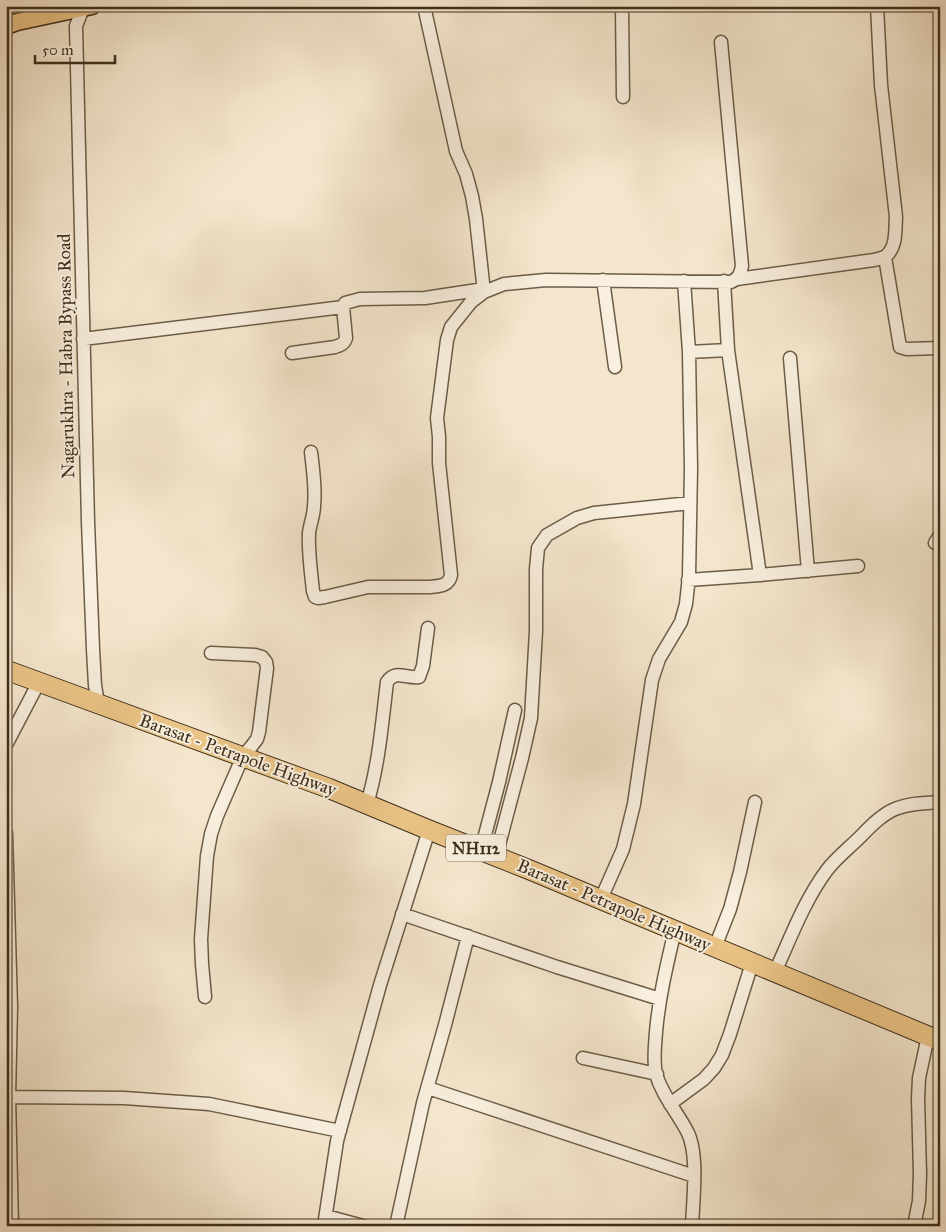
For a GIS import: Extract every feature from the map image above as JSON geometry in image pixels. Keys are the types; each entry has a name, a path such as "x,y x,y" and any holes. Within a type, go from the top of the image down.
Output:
{"highway":[{"name":"Barasat - Petrapole Highway","path":"6,670 328,788 601,899 934,1038"}],"main road":[{"path":"6,26 81,9"}],"street":[{"path":"424,6 456,151 466,174 472,196 484,291"},
{"path":"622,6 623,96"},
{"path":"292,353 341,345 345,342 343,307 345,303 360,299 425,298 484,291 504,284 546,280 730,282 737,279 885,257 892,249 895,239 896,217 881,85 877,6"},
{"name":"Nagarukhra - Habra Bypass Road","path":"81,9 76,26 83,339 93,649 98,704"},
{"path":"721,42 742,266 737,279"},
{"path":"885,257 900,347 907,349 940,348"},
{"path":"603,280 615,367"},
{"path":"601,899 623,850 634,804 652,680 659,659 680,622 686,604 690,504 689,352 684,281"},
{"path":"724,281 728,350 760,575"},
{"path":"311,452 315,500 309,533 315,597 325,597 368,587 430,587 446,584 450,580 451,574 439,463 437,418 447,340 451,327 470,302 484,291"},
{"path":"83,339 343,307"},
{"path":"689,352 728,350"},
{"path":"790,358 808,571"},
{"path":"489,853 522,758 531,718 538,548 547,535 563,525 594,513 690,504"},
{"path":"688,580 858,566"},
{"path":"367,804 378,754 387,682 390,676 396,675 419,677 423,666 428,628"},
{"path":"205,997 201,939 211,834 216,816 242,756 257,739 267,668 266,662 262,657 211,653"},
{"path":"6,745 39,682"},
{"path":"489,853 499,782 515,710"},
{"path":"715,947 730,910 755,802"},
{"path":"775,972 799,919 828,868 871,826 892,810 900,806 917,803 940,802"},
{"path":"363,1226 325,1221 337,1141 380,985 429,830"},
{"path":"6,833 8,1110 12,1226"},
{"path":"402,914 557,967 660,998"},
{"path":"675,930 657,1014 654,1057 656,1074 664,1094 688,1132 692,1144 694,1176 692,1226"},
{"path":"396,1226 428,1088 468,936"},
{"path":"670,1104 704,1079 722,1055 752,962"},
{"path":"914,1226 919,1201 918,1098 920,1078 934,1038"},
{"path":"583,1058 656,1074"},
{"path":"428,1088 694,1176"},
{"path":"9,1097 124,1098 208,1104 340,1130"}]}
